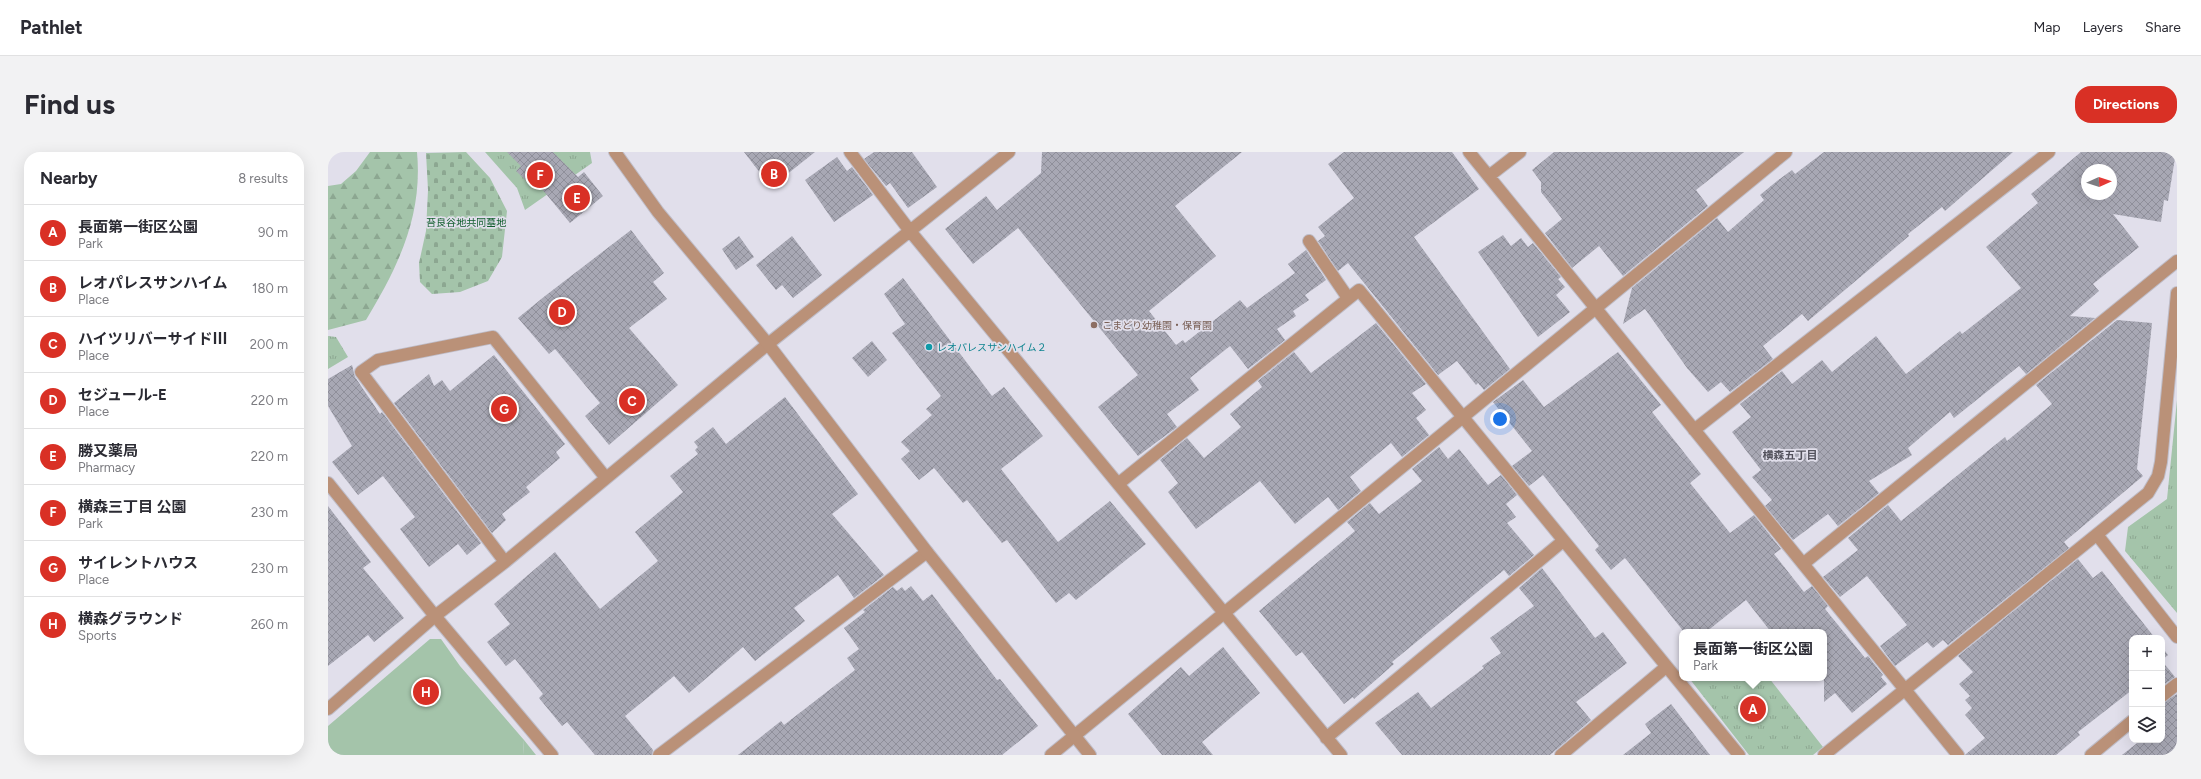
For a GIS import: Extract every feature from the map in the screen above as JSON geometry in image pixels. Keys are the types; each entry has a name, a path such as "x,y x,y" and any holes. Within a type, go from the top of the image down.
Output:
{"street":[{"path":"615,152 658,212 768,344 927,552 1074,737 1090,755"},
{"path":"850,152 910,231 1340,755"},
{"path":"328,709 435,616 505,562 768,344 1009,152"},
{"path":"1469,152 1958,755"},
{"path":"1489,176 1520,152"},
{"path":"1051,755 1224,614 1461,417 1786,152"},
{"path":"1694,430 2049,152"},
{"path":"1309,241 1348,298"},
{"path":"1803,564 2177,261"},
{"path":"1118,484 1359,290 1738,755"},
{"path":"1824,755 2098,536 2148,493 2158,476 2161,462 2177,293"},
{"path":"505,562 361,372 378,360 493,337 606,478"},
{"path":"328,483 435,616 552,755"},
{"path":"2098,536 2177,637"},
{"path":"1326,738 1563,541"},
{"path":"659,755 927,552"},
{"path":"1560,755 1666,667"},
{"path":"2165,694 2177,684"},
{"path":"2090,755 2129,723"}],"green space":[{"path":"370,152 417,152 418,175 412,219 398,260 366,320 328,330 328,186 341,184 356,171"},
{"name":"苔良谷地共同墓地","path":"466,152 490,178 507,211 502,257 488,281 460,292 432,294 420,282 419,263 426,231 428,190 426,153"},
{"path":"485,152 590,152 592,163 525,210 517,188"},
{"path":"328,336 336,337 348,357 328,369"},
{"path":"2177,400 2177,613 2125,551 2128,527 2167,499"},
{"path":"430,639 441,639 460,666 524,740 523,755 328,755 328,726"},
{"path":"1691,681 1771,681 1823,747 1813,755 1749,755"},
{"path":"524,740 536,755 523,755"}],"building":[{"path":"507,152 553,152 578,177 584,172 603,196 570,223 537,183 533,187 516,171 521,166"},
{"path":"744,152 815,152 771,187"},
{"path":"874,152 912,152 937,187 908,208 890,183 886,186 864,159"},
{"path":"1042,152 1242,152 1175,206 1216,256 1149,311 1176,345 1183,340 1185,343 1240,300 1247,308 1295,273 1288,264 1306,250 1326,280 1305,295 1309,300 1293,311 1296,316 1277,329 1285,340 1248,369 1230,346 1190,378 1199,390 1167,414 1177,427 1138,456 1098,407 1138,375 1018,228 973,264 945,229 986,196 997,210 1041,173"},
{"path":"1344,152 1452,152 1479,189 1414,237 1510,369 1484,390 1478,383 1476,385 1457,361 1438,375 1348,263 1338,271 1318,241 1325,236 1318,227 1354,198 1328,164"},
{"path":"1554,152 1744,152 1696,190 1708,206 1623,276 1599,246 1572,268 1545,233 1562,219 1541,192 1541,182 1532,170"},
{"path":"1824,152 2013,152 1945,211 1942,207 1908,234 1909,236 1808,321 1802,314 1763,346 1773,359 1730,392 1721,382 1708,392 1687,368 1645,309 1623,324 1632,288 1717,218 1728,232 1764,200 1760,195 1792,170 1795,174"},
{"path":"2081,152 2176,152 2168,201 2164,200 2161,222 2113,214 2139,247 2093,284 2099,291 2070,316 2095,318 2026,374 2019,366 1954,418 1950,412 1908,448 1912,455 1869,481 1879,493 1838,526 1828,514 1793,540 1765,506 1772,500 1752,477 1761,470 1732,432 1751,417 1740,404 1782,371 1792,384 1822,360 1832,372 1876,336 1906,374 1960,331 1962,334 2021,288 1986,247 2038,203 2031,194"},
{"path":"837,157 847,171 852,167 873,195 834,222 805,180"},
{"path":"631,230 664,273 653,282 667,299 629,328 678,385 609,445 585,416 600,403 555,349 549,354 518,318"},
{"path":"1503,235 1511,246 1521,238 1528,247 1533,243 1561,277 1558,279 1565,287 1556,295 1570,312 1538,337 1478,252"},
{"path":"739,236 754,257 736,270 722,249"},
{"path":"792,236 822,275 793,298 782,285 776,290 756,265"},
{"path":"903,278 992,396 1004,387 1043,436 1001,469 1058,542 1110,501 1146,544 1076,600 1069,593 1056,603 1007,540 1002,543 967,500 963,503 934,468 919,480 901,459 910,451 901,442 932,415 926,409 941,396 892,333 905,324 884,294"},
{"path":"2117,320 2152,323 2137,469 2143,476 2064,542 2069,548 1948,645 1943,640 1933,648 1927,642 1895,666 1880,646 1907,625 1867,576 1840,597 1823,577 1858,550 1848,538 1888,505 1901,521 2005,437 2007,441 2052,404 2036,385"},
{"path":"1376,323 1426,384 1412,393 1426,410 1416,418 1429,435 1402,457 1391,443 1350,477 1361,491 1338,510 1328,497 1295,524 1260,481 1196,529 1168,492 1178,483 1160,460 1187,438 1204,458 1241,427 1230,414 1262,387 1258,381 1294,352 1311,373"},
{"path":"872,341 887,360 868,377 852,358"},
{"path":"1618,352 1661,405 1652,412 1701,474 1690,483 1730,533 1754,515 1781,549 1774,554 1804,592 1812,586 1828,606 1825,609 1865,658 1868,656 1883,675 1881,677 1887,684 1852,713 1835,693 1824,702 1824,681 1827,681 1827,629 1769,629 1746,600 1710,629 1682,629 1625,558 1611,570 1595,550 1599,546 1543,475 1529,486 1512,466 1532,451 1493,402 1523,380 1544,407"},
{"path":"494,355 565,444 556,452 560,458 526,487 530,492 502,514 506,520 492,533 394,403 429,374 434,386 442,380 450,391"},
{"path":"352,365 355,377 380,414 382,412 481,543 467,555 458,544 429,567 400,529 415,517 383,476 358,495 332,462 352,446 328,406 328,379"},
{"path":"785,397 858,494 832,514 884,575 854,598 838,575 794,608 805,621 755,661 743,647 689,693 674,676 625,716 653,750 652,755 595,755 567,722 562,726 539,698 543,694 515,659 506,666 487,642 510,624 494,604 555,552 600,609 658,561 635,532 683,492 670,476 698,454 695,450 698,447 694,442 713,427 726,444"},
{"path":"1439,447 1448,459 1459,449 1488,485 1501,475 1517,495 1506,504 1516,517 1507,523 1534,555 1509,576 1504,570 1392,662 1394,664 1354,699 1353,697 1344,704 1302,652 1296,656 1259,611 1355,531 1347,522 1370,503 1379,514 1422,481 1412,469"},
{"path":"328,506 371,562 363,568 404,618 374,642 368,635 328,666"},
{"path":"2078,559 2093,578 2102,571 2153,635 2129,635 2129,692 2078,732 2080,735 2056,755 1965,755 1985,738 1965,715 1972,708 1965,700 1970,696 1959,684 1973,672 1958,656"},
{"path":"1542,568 1595,638 1603,632 1627,663 1576,702 1591,720 1550,755 1402,755 1375,723 1418,692 1431,708 1484,668 1482,666 1501,653 1490,638 1534,606 1519,588"},
{"path":"911,586 923,601 932,594 997,680 1000,679 1038,726 1002,755 738,755 781,721 784,725 855,670 847,658 859,649 844,628 865,612 863,610 893,587 897,591 902,587 905,591"},
{"path":"1223,647 1260,693 1202,742 1213,755 1162,755 1128,714 1181,667 1189,676"},
{"path":"2165,665 2175,677 2165,684"},
{"path":"2177,694 2177,755 2122,755 2137,743 2165,743 2165,701"},
{"path":"1671,704 1710,755 1623,755 1651,733 1645,724"}],"place":[{"name":"レオパレスサンハイム","path":"774,174"},
{"name":"横森三丁目 公園","path":"540,175"},
{"name":"勝又薬局","path":"577,198"},
{"name":"セジュール-E","path":"562,312"},
{"name":"こまどり幼稚園・保育園","path":"1094,325"},
{"name":"レオパレスサンハイム２","path":"929,347"},
{"name":"ハイツリバーサイドⅢ","path":"632,401"},
{"name":"サイレントハウス","path":"504,409"},
{"name":"横森グラウンド","path":"426,692"},
{"name":"長面第一街区公園","path":"1753,709"}],"district":[{"name":"横森五丁目","path":"1790,455"}]}
